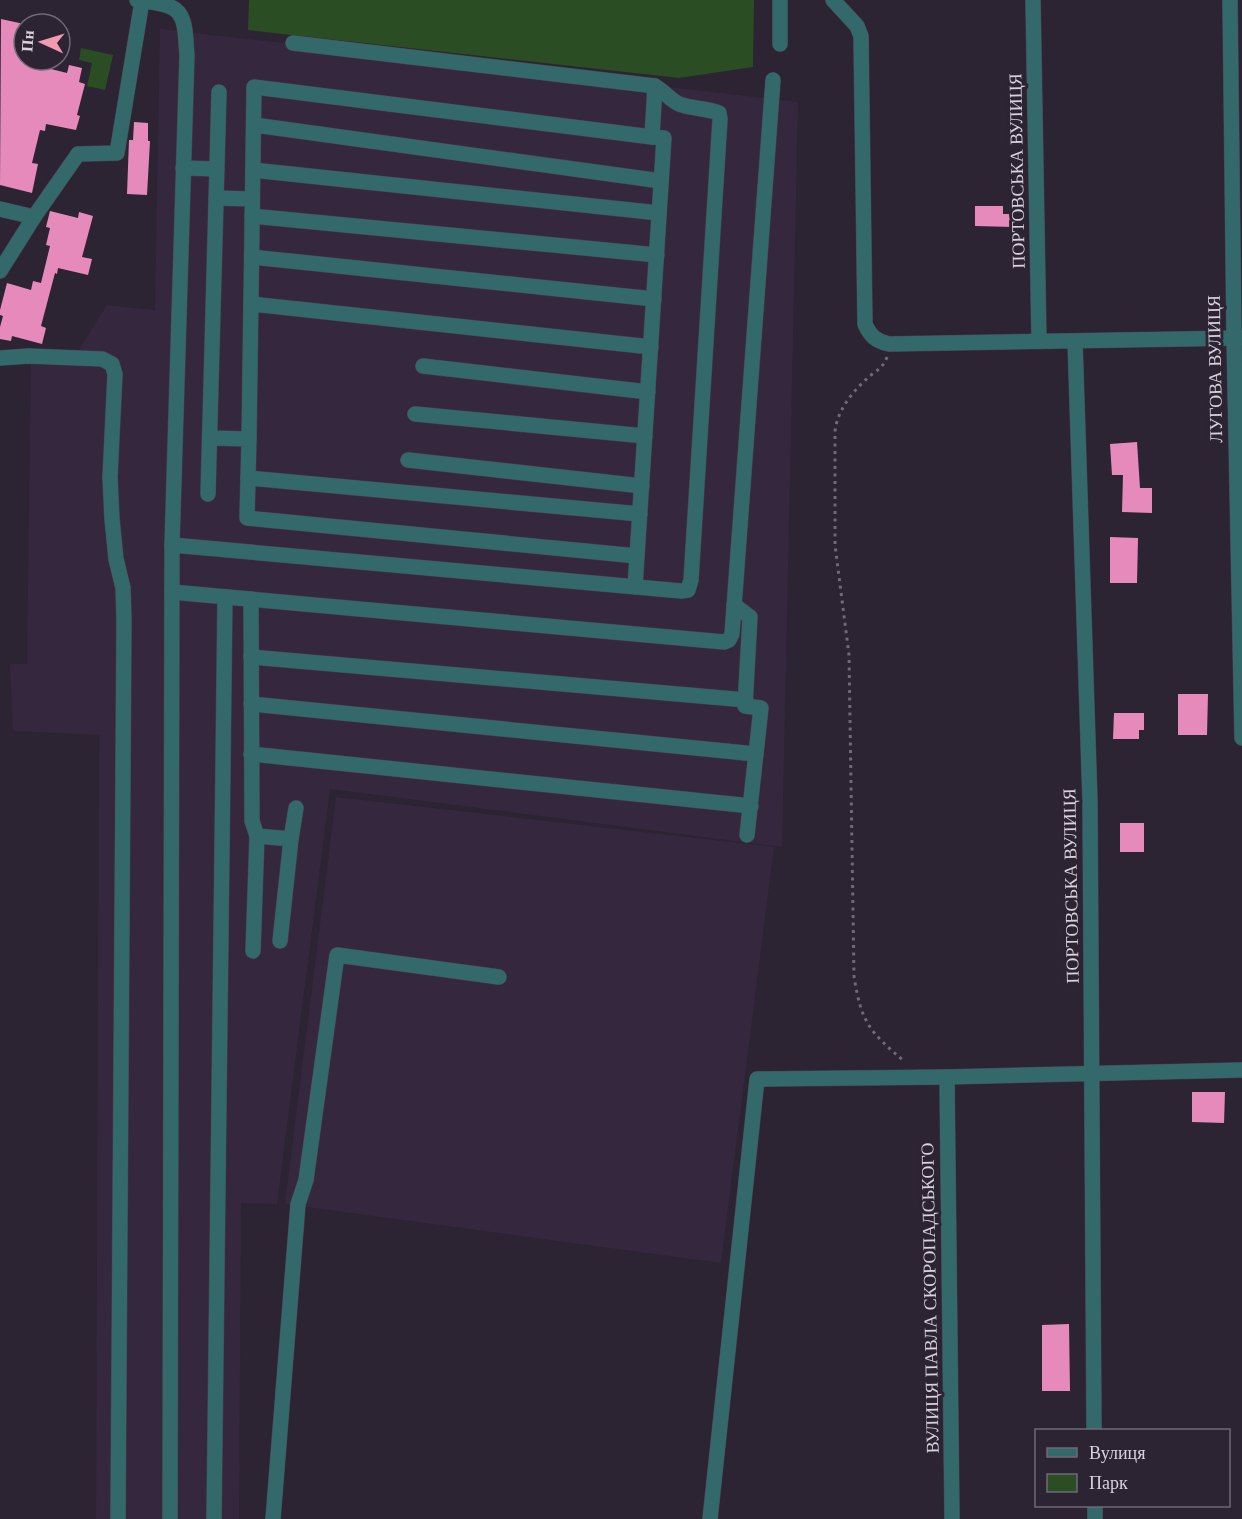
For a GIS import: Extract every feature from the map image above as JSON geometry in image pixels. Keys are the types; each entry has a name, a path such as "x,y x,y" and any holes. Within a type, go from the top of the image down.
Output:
{"street":[{"path":"780,0 780,44"},
{"path":"833,0 857,26 861,36 865,324 873,338 889,344 1238,338"},
{"name":"ПОРТОВСЬКА ВУЛИЦЯ","path":"1033,0 1039,341"},
{"name":"ЛУГОВА ВУЛИЦЯ","path":"1230,0 1238,338 1242,738"},
{"path":"0,271 78,154 117,153 146,1 172,7 183,20 187,55 172,545 170,1519"},
{"path":"172,545 681,591 688,590 692,580 719,112 684,106 675,102 655,86 293,43"},
{"path":"172,592 724,642 729,640 732,633 773,80"},
{"path":"652,137 655,86"},
{"path":"635,587 664,138 254,87 247,518 637,556"},
{"path":"208,494 219,92"},
{"path":"254,125 661,181"},
{"path":"183,168 217,169"},
{"path":"253,170 659,213"},
{"path":"216,198 252,199"},
{"path":"0,209 34,217"},
{"path":"252,216 657,255"},
{"path":"252,257 654,299"},
{"path":"251,304 651,347"},
{"name":"ПОРТОВСЬКА ВУЛИЦЯ","path":"1075,341 1090,802 1094,1429"},
{"path":"0,358 29,356 102,359 112,364 115,374 110,477 111,509 116,559 123,588 124,620 118,1519"},
{"path":"423,366 648,392"},
{"path":"415,414 645,436"},
{"path":"210,438 249,439"},
{"path":"408,460 642,486"},
{"path":"248,478 640,514"},
{"path":"214,1519 225,597"},
{"path":"251,599 252,822 257,836 253,951"},
{"path":"734,605 750,617 746,706 761,708 747,835"},
{"path":"251,657 746,700"},
{"path":"251,704 756,754"},
{"path":"251,754 751,806"},
{"path":"280,941 296,808"},
{"path":"257,836 291,839"},
{"path":"273,1519 298,1204 306,1180 337,955 499,977"},
{"path":"710,1519 757,1079 1242,1070"},
{"name":"ВУЛИЦЯ ПАВЛА СКОРОПАДСЬКОГО","path":"947,1077 952,1519"}],"path":[{"path":"889,344 885,362 854,392 836,421 835,545 849,655 854,976 857,1000 866,1023 878,1038 905,1062"}],"shaded area":[{"path":"160,29 798,102 782,847 330,789 277,1204 241,1203 239,1519 96,1519 99,735 13,731 10,664 27,664 31,360 70,364 107,305 155,310"},
{"path":"336,797 774,847 721,1263 285,1204"}],"green space":[{"path":"249,0 754,0 753,67 679,78 248,30"},
{"path":"81,48 113,55 105,90 87,86 92,63 79,60"}],"building":[{"path":"1,19 12,21 12,72 67,73 72,72 72,66 82,68 79,82 85,84 77,115 80,116 76,130 46,124 45,131 40,130 32,163 38,164 32,193 0,185"},
{"path":"134,122 148,123 148,141 150,141 147,195 127,194 129,140 133,140"},
{"path":"975,206 1003,206 1003,214 1013,214 1013,227 975,226"},
{"path":"50,211 78,218 79,212 93,216 82,257 92,259 88,275 58,268 41,326 46,328 42,344 12,336 11,341 0,339 3,316 0,315 0,310 7,283 31,290 33,281 41,283 50,246 46,245 50,228 46,227"},
{"path":"1137,442 1140,488 1152,488 1152,513 1122,512 1123,475 1112,475 1110,444"},
{"path":"1110,537 1138,538 1137,583 1110,583"},
{"path":"1178,694 1208,694 1207,735 1178,735"},
{"path":"1114,713 1144,713 1144,730 1139,730 1139,739 1113,739"},
{"path":"1120,823 1144,823 1144,852 1120,852"},
{"path":"1192,1092 1225,1092 1224,1123 1192,1122"},
{"path":"1069,1324 1070,1391 1042,1391 1042,1325"}]}
